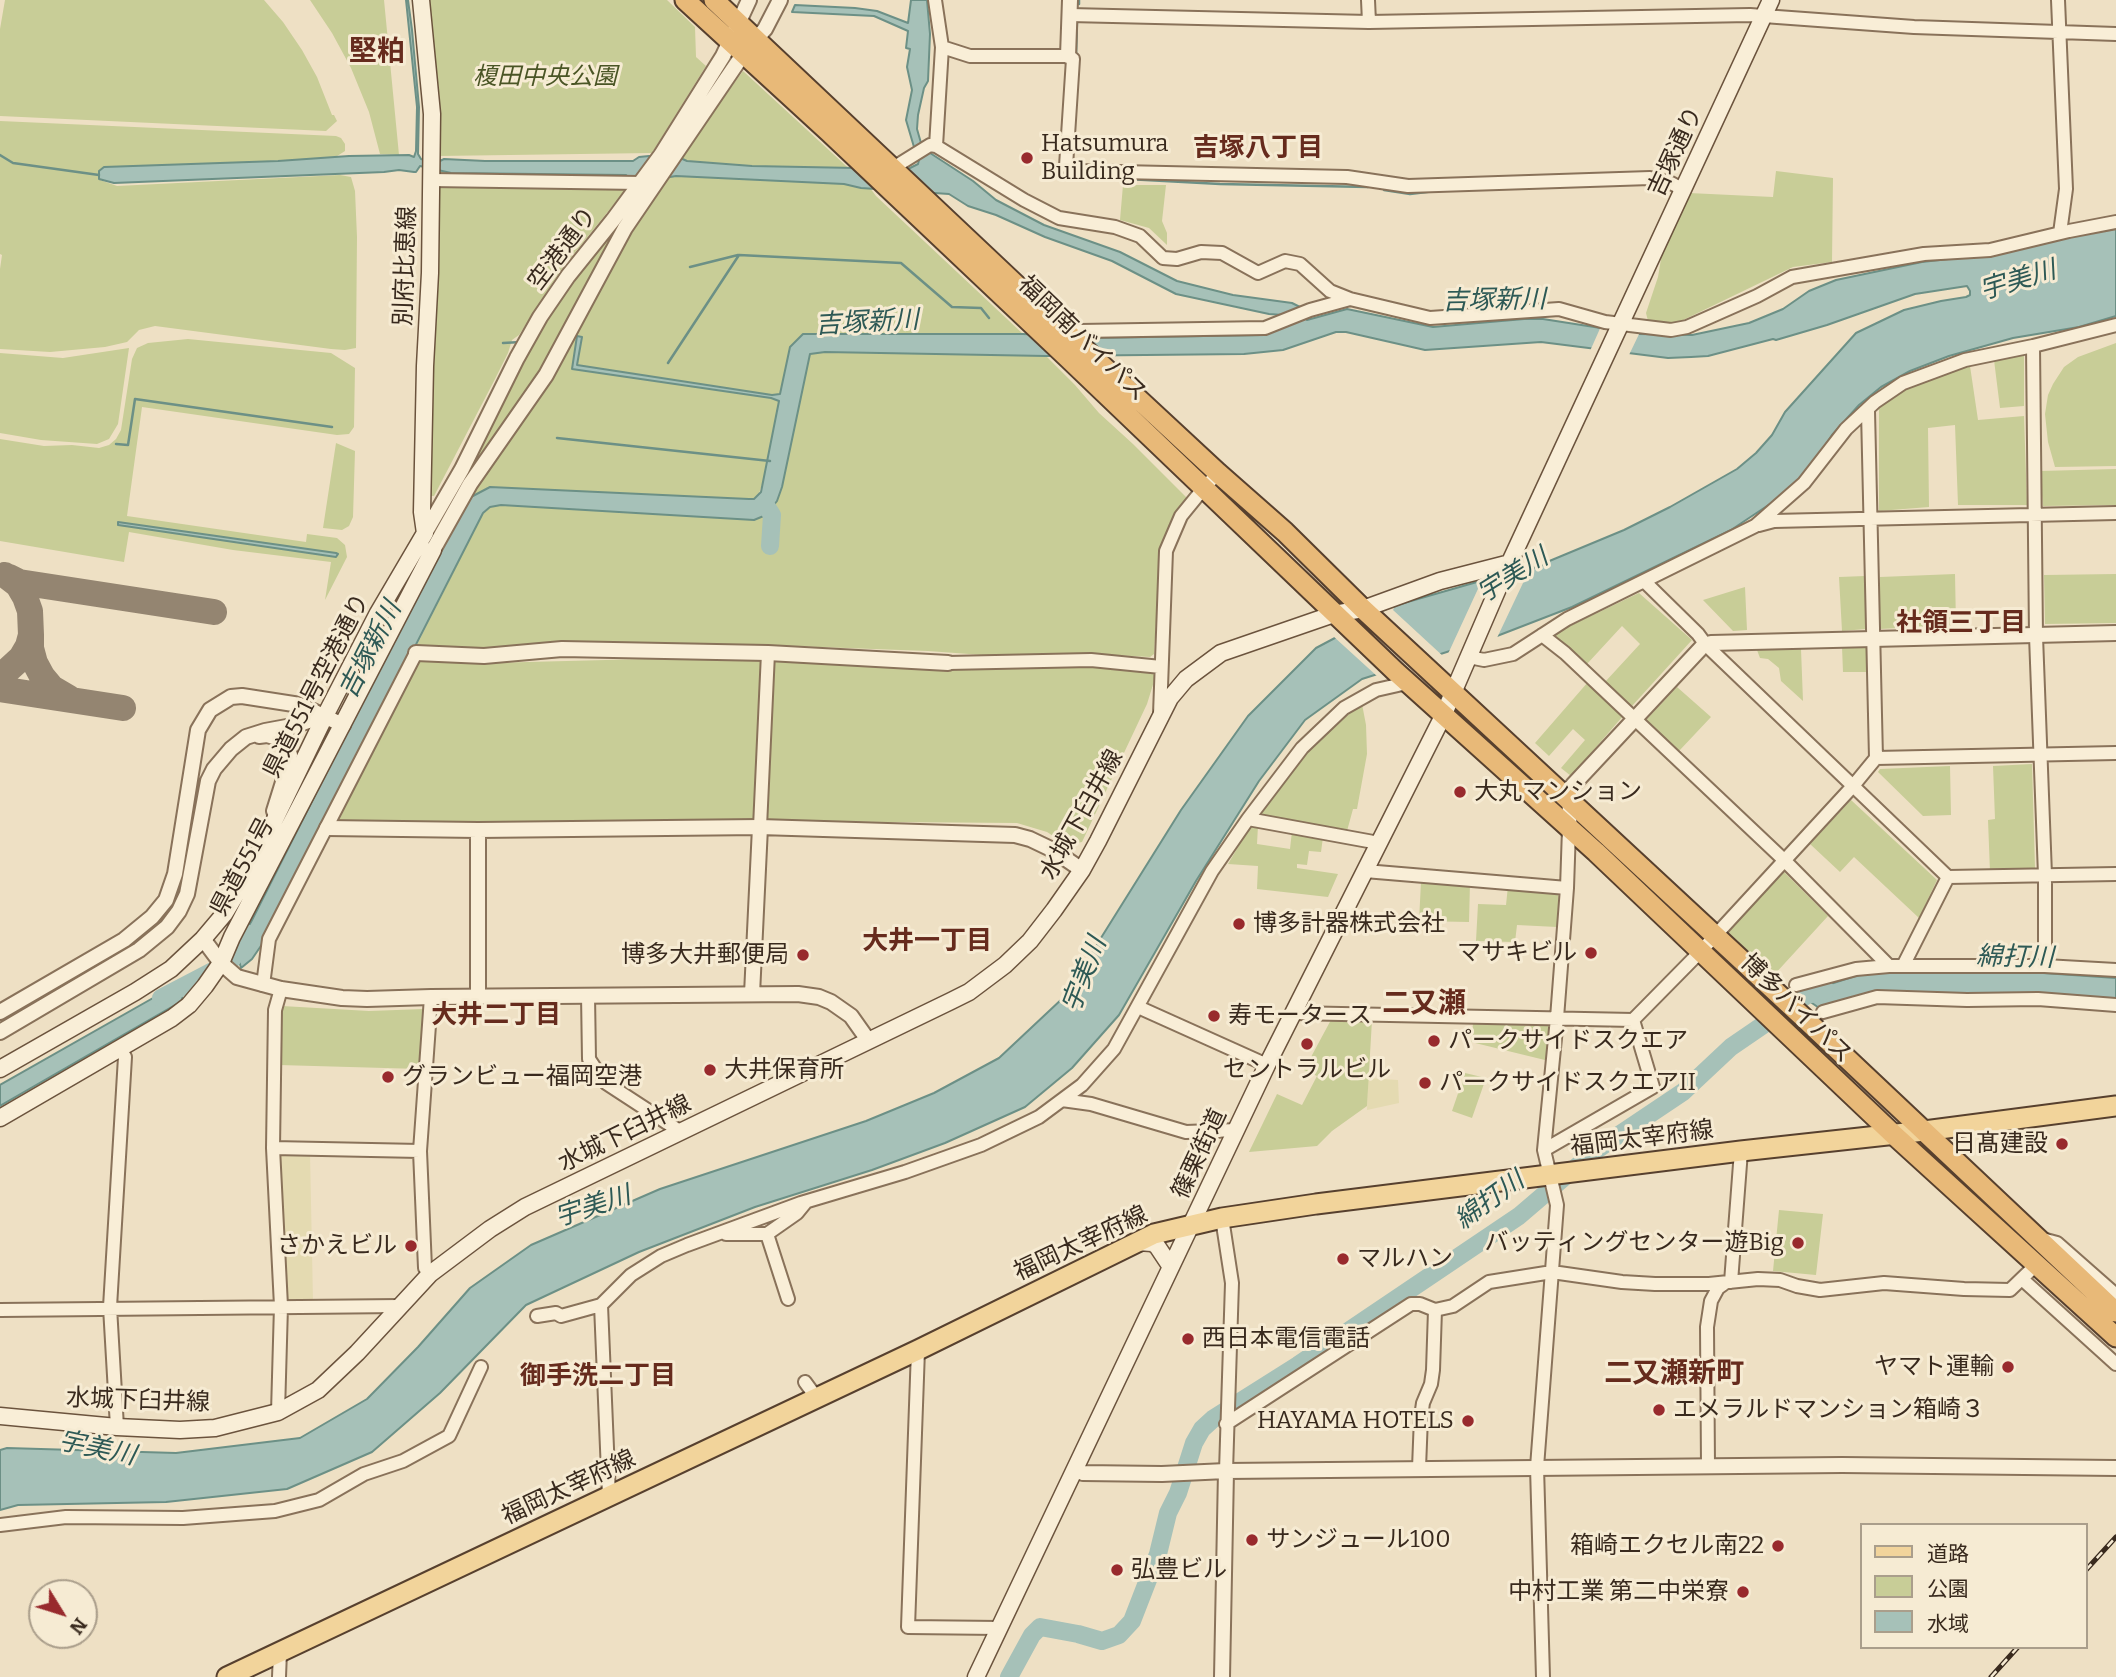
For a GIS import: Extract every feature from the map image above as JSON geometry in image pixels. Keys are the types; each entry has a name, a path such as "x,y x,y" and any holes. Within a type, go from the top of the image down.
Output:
{"highway":[{"name":"福岡南バイパス","path":"685,0 743,44 893,168 1072,330 1097,359 1454,692"},
{"name":"福岡南バイパス","path":"714,0 740,22 743,44 889,191 1443,716"},
{"name":"博多バイパス","path":"1454,692 1780,997 1814,1015 1924,1131 2116,1312"},
{"name":"博多バイパス","path":"1443,716 1596,852 1894,1135 2115,1336"}],"main road":[{"name":"別府比恵線","path":"421,0 432,114 422,512 425,533"},
{"name":"吉塚通り","path":"1506,570 1771,0"},
{"name":"県道551号空港通り","path":"0,1069 171,970 225,913 269,833 378,613 425,533"},
{"name":"県道551号","path":"0,1118 120,1049 189,1005 205,986 217,958 232,937 433,550"},
{"name":"水城下臼井線","path":"0,1416 117,1427 180,1430 215,1428 278,1412 318,1390 357,1353 430,1274 490,1228 525,1208 969,992 1004,965 1030,941 1082,870 1170,698 1186,679 1221,653 1341,621 1440,581 1506,570"},
{"path":"1454,692 1506,570"},
{"name":"篠栗街道","path":"976,1677 1267,1065 1454,692"},
{"name":"福岡太宰府線","path":"227,1677 609,1496 810,1389 918,1350 1154,1234 1222,1218 1525,1178 1549,1170 1580,1170 1894,1135 2116,1106"},
{"path":"1137,1242 1157,1246 1171,1267"}],"street":[{"path":"740,22 749,0"},
{"name":"空港通り","path":"425,533 462,469 540,317 568,276 646,185 743,44 765,29 780,0"},
{"path":"935,0 942,47 936,146"},
{"path":"1068,56 1070,0"},
{"path":"1368,0 1369,22"},
{"path":"2058,0 2066,189 2060,233"},
{"path":"1070,15 1369,22 1763,16 1914,27 2116,34"},
{"path":"942,47 971,56 1068,56 1073,59 1066,166 1074,171 1347,177 1408,186 1650,178 1671,183 1684,190"},
{"path":"893,168 930,145 936,146 1024,200 1059,218 1115,227 1140,236 1163,258 1177,259 1201,251 1222,253 1258,273 1285,261 1300,264 1330,290 1350,299 1430,318 1559,309 1605,322 1671,330 1687,327 1757,296 1792,277 1924,254 1990,250 2116,222"},
{"path":"431,170 646,185 546,375 470,484 433,550"},
{"path":"1072,330 1265,328 1310,310 1350,299"},
{"path":"1755,526 1804,483 1846,429 1875,402 1903,383 1965,360 2116,325"},
{"path":"2033,346 2036,636 2045,875 2045,965"},
{"path":"1293,1013 1633,1020 1701,951 1876,758 1868,411"},
{"path":"1160,714 1167,551 1181,516 1218,473"},
{"path":"1469,657 1484,660 1513,654 1567,619 1755,526 1774,521 2116,513"},
{"path":"1644,581 1706,645 1948,877 2116,874"},
{"path":"1543,1677 1538,1467 1557,1205 1544,1150 1558,1018 1573,785 1706,645 1711,643 2116,633"},
{"path":"1542,635 1565,653 1784,860 1889,966"},
{"path":"263,985 269,939 416,653 484,656 562,649 768,653 948,663 1091,660 1161,667"},
{"path":"752,993 768,653"},
{"path":"537,1316 556,1313 561,1316 601,1305 631,1275 661,1256 806,1202 905,1172 981,1145 1039,1117 1082,1085 1114,1049 1212,871 1302,748 1344,708 1401,678"},
{"path":"0,1012 124,940 152,917 166,900 175,874 198,730 210,710 231,697 242,696 300,705 343,724"},
{"path":"0,1032 139,950 167,927 187,894 208,781 214,769 246,737 325,716"},
{"path":"246,737 277,738 285,745 290,755 269,833"},
{"path":"1876,758 2116,753"},
{"path":"1248,819 1378,843"},
{"path":"327,828 478,830 760,827 1015,835 1053,850 1082,870"},
{"path":"478,830 478,996"},
{"path":"1365,871 1567,888"},
{"path":"1903,966 1948,877"},
{"path":"203,939 217,958 237,977 281,989 367,999 798,994 820,997 831,1002 851,1016 868,1040"},
{"path":"1796,985 1856,968 1889,966 2045,965 2116,970"},
{"path":"278,1412 281,1306 273,1148 275,1010 281,989"},
{"path":"588,995 589,1059 594,1068 607,1083 681,1132"},
{"path":"430,1274 425,1269 420,1151 431,997"},
{"path":"1814,1015 1877,997 2038,999 2116,1005"},
{"path":"1138,1007 1267,1065"},
{"path":"1544,1150 1653,1087 1633,1020"},
{"path":"117,1427 110,1307 125,1057 120,1049"},
{"path":"1062,1100 1091,1104 1186,1132 1237,1130"},
{"path":"273,1148 420,1151"},
{"path":"1728,1282 1741,1151"},
{"path":"715,1234 767,1234 797,1213 806,1202"},
{"path":"1222,1218 1232,1283 1223,1677"},
{"path":"767,1234 788,1298"},
{"path":"2035,1237 2057,1243 2116,1295"},
{"path":"1227,1420 1411,1304 1420,1304 1435,1310 1453,1306 1489,1282 1552,1272 1655,1284 1758,1279 1780,1280 1820,1290 1884,1283 2010,1290 2037,1264"},
{"path":"2022,1279 2116,1364"},
{"path":"1707,1466 1707,1327 1711,1301 1718,1288 1728,1282"},
{"path":"601,1305 609,1496"},
{"path":"0,1310 400,1306"},
{"path":"1419,1468 1422,1410 1433,1370 1435,1310"},
{"path":"918,1350 908,1627 999,1628"},
{"path":"0,1525 66,1517 183,1518 275,1511 319,1500 364,1475 402,1461 449,1436 481,1367"},
{"path":"1076,1470 1083,1473 1163,1474 1419,1468 1842,1465 2116,1468"},
{"path":"279,1677 280,1652"}],"shaded area":[{"path":"1368,1078 1398,1080 1399,1103 1367,1110"},
{"path":"279,1152 310,1153 313,1301 285,1301"}],"green space":[{"path":"5,0 264,0 302,50 337,121 326,131 0,116 0,29"},
{"path":"310,0 384,0 399,155 380,154 369,112 351,68"},
{"name":"榎田中央公園","path":"429,0 667,0 695,27 696,57 706,66 652,153 438,156 440,101"},
{"path":"743,71 1023,334 803,334 790,347 780,394 772,395 576,365 582,338 577,340 572,368 779,401 758,496 749,499 490,487 463,508 486,469 551,378 630,231 687,144"},
{"path":"0,121 341,138 345,151 334,158 113,168 100,180 117,186 340,175 351,177 355,191 357,237 356,348 331,349 155,326 139,330 127,342 105,347 50,352 0,349"},
{"path":"440,159 635,178 560,271 519,335 512,340 508,353 434,496 427,496"},
{"path":"1776,171 1833,178 1832,262 1793,267 1677,323 1648,321 1646,313 1658,277 1663,247 1689,193 1773,197"},
{"path":"1123,185 1166,185 1162,221 1167,233 1167,245 1149,228 1120,220"},
{"path":"618,223 588,287 541,372 419,566 397,598 395,597 476,457 526,353 560,297"},
{"path":"188,339 331,353 355,368 354,427 349,434 337,435 142,407 127,516 306,542 307,534 337,538 345,545 347,557 325,600 331,562 233,550 129,532 124,562 0,541 0,439 44,446 99,448 109,445 121,430 132,359 137,348 148,343"},
{"path":"2116,343 2116,466 2055,467 2048,442 2045,414 2053,384 2064,367 2078,357"},
{"path":"129,348 118,424 109,439 97,444 41,440 0,433 0,353 63,358"},
{"path":"825,352 1046,356 1099,413 1187,498 1175,513 1160,556 1154,654 1150,657 1093,654 1010,657 764,645 597,643 485,651 416,647 483,513 490,507 501,505 754,520 766,515 777,501 782,487 810,354"},
{"path":"2024,354 2024,406 2000,408 1994,360"},
{"path":"1970,366 1978,420 2024,416 2027,505 1958,505 1955,425 1928,428 1929,507 1879,511 1879,407 1908,388"},
{"path":"336,443 355,451 353,517 349,526 342,530 323,528"},
{"path":"2116,469 2116,505 2043,506 2040,471"},
{"path":"1955,574 1956,625 1880,629 1880,577"},
{"path":"2116,574 2116,623 2045,624 2044,575"},
{"path":"1865,576 1866,629 1842,631 1839,577"},
{"path":"1745,587 1747,630 1733,631 1703,600"},
{"path":"1639,593 1692,640 1632,706 1605,682 1640,644 1622,626 1587,664 1553,634"},
{"path":"1868,645 1867,672 1843,672 1842,647"},
{"path":"1801,649 1803,701 1781,681 1779,668 1768,659 1760,658 1757,650"},
{"path":"763,656 755,821 484,824 339,820 416,660 488,663"},
{"path":"773,658 967,667 1087,665 1153,671 1156,675 1147,704 1082,842 1067,845 1047,832 1017,823 765,821"},
{"path":"1588,682 1623,716 1571,776 1561,768 1585,740 1573,729 1549,756 1535,743"},
{"path":"1677,687 1711,717 1679,751 1646,720"},
{"path":"1362,704 1367,754 1357,809 1353,809 1347,831 1257,814 1318,738"},
{"path":"2032,764 2035,868 1990,872 1988,820 1995,819 1993,766"},
{"path":"1950,766 1951,815 1923,816 1878,772 1880,769"},
{"path":"1851,800 1937,880 1919,918 1854,857 1840,872 1810,844"},
{"path":"1251,825 1258,826 1257,844 1290,849 1292,831 1323,837 1321,852 1309,851 1307,865 1297,864 1297,868 1338,874 1328,897 1257,889 1258,866 1228,864"},
{"path":"1784,872 1828,916 1774,975 1728,932"},
{"path":"1421,882 1470,883 1469,922 1419,921"},
{"path":"1508,886 1559,890 1557,927 1517,925 1515,942 1476,941 1478,904 1506,905"},
{"path":"282,1006 369,1011 424,1009 420,1069 279,1065"},
{"path":"1332,1018 1372,1020 1367,1106 1332,1131 1317,1146 1249,1152 1277,1094 1302,1105 1317,1076 1304,1070"},
{"path":"1473,1024 1552,1026 1549,1061 1471,1042"},
{"path":"1465,1073 1486,1078 1472,1118 1452,1111"},
{"name":"バッティングセンター遊Big","path":"1779,1210 1823,1214 1816,1275 1773,1271"}],"water":[{"name":"宇美川","path":"406,0 412,30 419,107 418,154 421,159 436,163 444,159 633,161 649,156 752,166 908,169 918,164 920,156 914,147 906,120 912,90 907,67 910,49 906,48 908,31 874,16 792,12 795,5 855,8 877,11 908,23 911,0 927,0 930,34 928,81 924,88 917,129 921,143 927,151 973,181 996,200 1044,225 1120,252 1177,281 1233,295 1292,303 1300,307 1307,320 1347,309 1433,327 1543,319 1639,334 1692,335 1749,323 1783,309 1809,291 1836,280 1922,262 1992,254 2116,227 2116,316 2079,327 2013,338 1949,356 1910,371 1881,387 1859,405 1832,435 1805,476 1791,490 1731,530 1572,607 1497,636 1362,679 1305,720 1259,781 1196,881 1119,1015 1072,1068 1025,1107 945,1143 872,1170 755,1207 639,1252 526,1305 440,1393 372,1452 287,1489 166,1502 18,1505 0,1510 0,1450 7,1448 176,1453 300,1438 367,1399 470,1288 531,1245 660,1189 866,1121 934,1093 999,1058 1064,997 1181,810 1248,716 1316,648 1397,605 1529,567 1540,568 1547,562 1624,530 1670,507 1737,469 1756,453 1772,435 1785,412 1856,333 1904,310 1970,295 1967,286 1915,294 1776,340 1708,356 1691,357 1668,358 1541,342 1425,350 1346,332 1336,332 1283,350 1244,354 810,354 782,487 777,501 766,515 754,520 501,505 490,507 483,513 267,937 252,959 241,968 235,945 251,922 398,631 471,497 490,487 749,499 754,499 761,492 779,401 572,369 577,336 582,337 577,365 772,395 780,394 790,347 803,334 1023,334 1092,338 1261,335 1271,332 1283,315 1176,294 1112,261 968,206 949,194 861,188 844,184 676,176 629,178 626,175 451,173 420,166 416,172 399,170 114,183 99,179 99,171 104,167 349,156 414,157 417,107"},
{"path":"118,522 338,554 336,557 118,525"},
{"path":"2014,971 2116,978 2116,1000 2004,993 1942,995 1822,1010 1799,994 1868,972"},
{"path":"183,981 182,1001 0,1106 0,1085"}],"pier":[{"path":"1602,324 1641,330 1629,355 1590,351"},
{"path":"1532,564 1496,640 1447,656 1483,578"},
{"path":"1395,606 1393,610 1444,657 1378,677 1333,636"}],"waterway":[{"path":"1076,56 1077,22"},
{"path":"0,155 13,163 99,175"},
{"path":"1071,176 1220,184 1368,187"},
{"path":"1384,190 1410,194 1435,191"},
{"path":"690,267 738,255"},
{"path":"668,363 739,255 901,263 952,307 981,308 989,318"},
{"path":"503,343 521,342"},
{"path":"116,444 128,445 135,399 332,427"},
{"path":"557,438 770,461"},
{"path":"765,504 772,515 770,546"},
{"path":"770,509 772,527"},
{"name":"吉塚新川","path":"161,998 230,962 250,934"},
{"name":"綿打川","path":"1009,1677 1032,1635 1040,1627 1102,1641 1119,1635 1132,1621 1158,1554 1168,1513 1178,1493 1194,1443 1202,1429 1214,1418 1298,1365 1519,1216 1595,1151 1683,1092 1731,1047 1807,995 1826,990"}],"taxiway":[{"path":"0,677 21,658 31,635 30,611 25,597 18,585 5,575"},
{"path":"9,577 19,582 214,612"},
{"path":"31,635 35,663 42,676 52,688 69,698"},
{"path":"0,689 123,708"}],"railway":[{"path":"2088,1568 2116,1537"},
{"path":"1991,1677 2016,1649"}],"place":[{"name":"Hatsumura Building","path":"1027,158"},
{"name":"大丸マンション","path":"1460,792"},
{"name":"博多計器株式会社","path":"1239,924"},
{"name":"マサキビル","path":"1591,953"},
{"name":"博多大井郵便局","path":"803,955"},
{"name":"寿モータース","path":"1214,1016"},
{"name":"パークサイドスクエア","path":"1434,1041"},
{"name":"セントラルビル","path":"1307,1044"},
{"name":"大井保育所","path":"710,1070"},
{"name":"グランビュー福岡空港","path":"388,1077"},
{"name":"パークサイドスクエアII","path":"1425,1083"},
{"name":"日髙建設","path":"2062,1144"},
{"name":"バッティングセンター遊Big","path":"1798,1243"},
{"name":"さかえビル","path":"411,1246"},
{"name":"マルハン","path":"1343,1259"},
{"name":"西日本電信電話","path":"1188,1339"},
{"name":"ヤマト運輸","path":"2008,1367"},
{"name":"エメラルドマンション箱崎３","path":"1659,1410"},
{"name":"HAYAMA HOTELS","path":"1468,1421"},
{"name":"サンジュール100","path":"1252,1540"},
{"name":"箱崎エクセル南22","path":"1778,1546"},
{"name":"弘豊ビル","path":"1117,1570"},
{"name":"中村工業 第二中栄寮","path":"1743,1592"}],"district":[{"name":"堅粕","path":"377,52"},
{"name":"吉塚八丁目","path":"1258,149"},
{"name":"社領三丁目","path":"1961,624"},
{"name":"大井一丁目","path":"927,942"},
{"name":"二又瀬","path":"1424,1004"},
{"name":"大井二丁目","path":"496,1016"},
{"name":"二又瀬新町","path":"1674,1374"},
{"name":"御手洗二丁目","path":"598,1377"}]}
